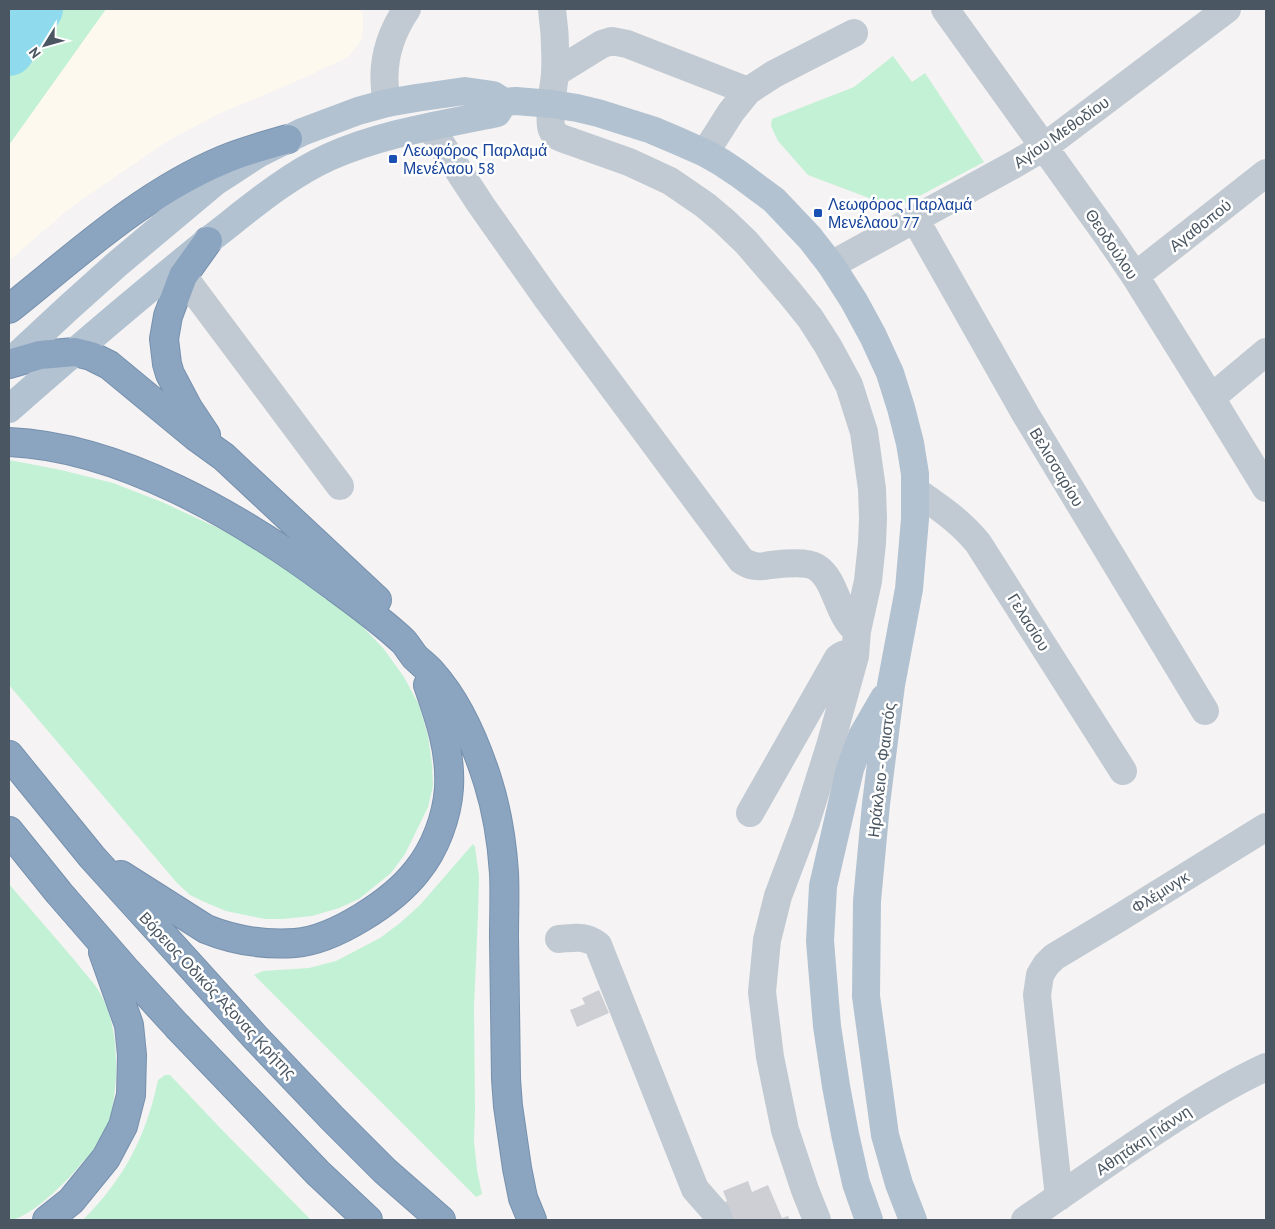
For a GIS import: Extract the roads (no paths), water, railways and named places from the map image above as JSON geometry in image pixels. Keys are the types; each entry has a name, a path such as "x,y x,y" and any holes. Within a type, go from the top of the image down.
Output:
{"highway":[{"path":"9,309 118,221 165,190 224,159 288,138"},
{"path":"208,241 183,276 168,316 165,330 165,351 167,364 188,408 224,457"},
{"path":"9,364 40,356 75,352 91,356 109,364 224,457 382,605 411,651 439,713 444,733 449,764 449,789 445,812 432,848 417,872 398,891 367,915 320,937 296,942 270,942 220,935 206,929 92,857"},
{"path":"9,442 64,449 126,468 191,496 254,531 352,600 411,651 432,673 458,710 480,758 495,809 504,872 506,1079 508,1106 523,1198 532,1220"},
{"name":"Βόρειος Οδικός Άξονας Κρήτης","path":"9,756 92,857 255,1037 385,1171 441,1220"},
{"path":"9,831 59,893 164,1012 318,1174 368,1220"},
{"path":"47,1220 71,1201 106,1158 123,1126 131,1095 132,1055 129,1025 99,939"}],"main road":[{"path":"9,364 116,265 216,182 258,154 288,138 327,122 388,103 465,91 493,95 504,102 516,101 576,108 652,130 678,140 722,162 774,200 810,238 854,300 890,373 910,443 916,491 915,528 909,589 890,686"},
{"path":"9,409 151,286 277,187 327,158 377,140 497,113 504,102"},
{"name":"Ηράκλειο - Φαιστός","path":"869,1220 856,1183 836,1086 827,1026 820,941 823,886 850,769 862,736 890,686"},
{"name":"Ηράκλειο - Φαιστός","path":"890,686 867,901 866,996 885,1135 899,1184 913,1220"}],"street":[{"path":"388,103 384,74 386,60 395,30 407,9"},
{"path":"552,9 555,43 552,131 558,136 629,162 670,180 705,205 746,242 810,318 828,346 849,386 864,432 872,489 873,518 868,581 856,643 830,746 809,813 778,896 767,940 762,992 770,1057 785,1130 817,1220"},
{"name":"Θεοδούλου","path":"945,9 1088,207 1135,276 1266,488"},
{"name":"Αγίου Μεθοδίου","path":"831,266 1016,164 1044,146 1226,9"},
{"path":"705,153 731,112 748,91 774,74 854,33"},
{"path":"555,73 602,44 612,41 627,44 748,91"},
{"path":"430,127 481,206 548,300 741,560 746,564 757,567 806,564 817,568 826,578 835,594 841,611 852,627 856,643 849,653 838,658 750,813"},
{"name":"Αγαθοπού","path":"1135,276 1266,173"},
{"name":"Βελισσαρίου","path":"915,219 1026,415 1205,711"},
{"path":"183,276 340,486"},
{"path":"1211,398 1266,352"},
{"name":"Γελασίου","path":"916,491 950,514 978,543 1123,771"},
{"name":"Φλέμινγκ","path":"1059,1197 1037,995 1040,975 1054,957 1266,827"},
{"path":"560,939 578,938 591,940 598,945 695,1190 719,1220"},
{"name":"Αθητάκη Γιάννη","path":"1025,1220 1180,1114 1231,1084 1266,1067"}],"waterway":[{"path":"9,51 38,9"}],"place":[{"name":"Λεωφόρος Παρλαμά Μενέλαου 58","path":"393,159"},
{"name":"Λεωφόρος Παρλαμά Μενέλαου 77","path":"818,213"}]}
